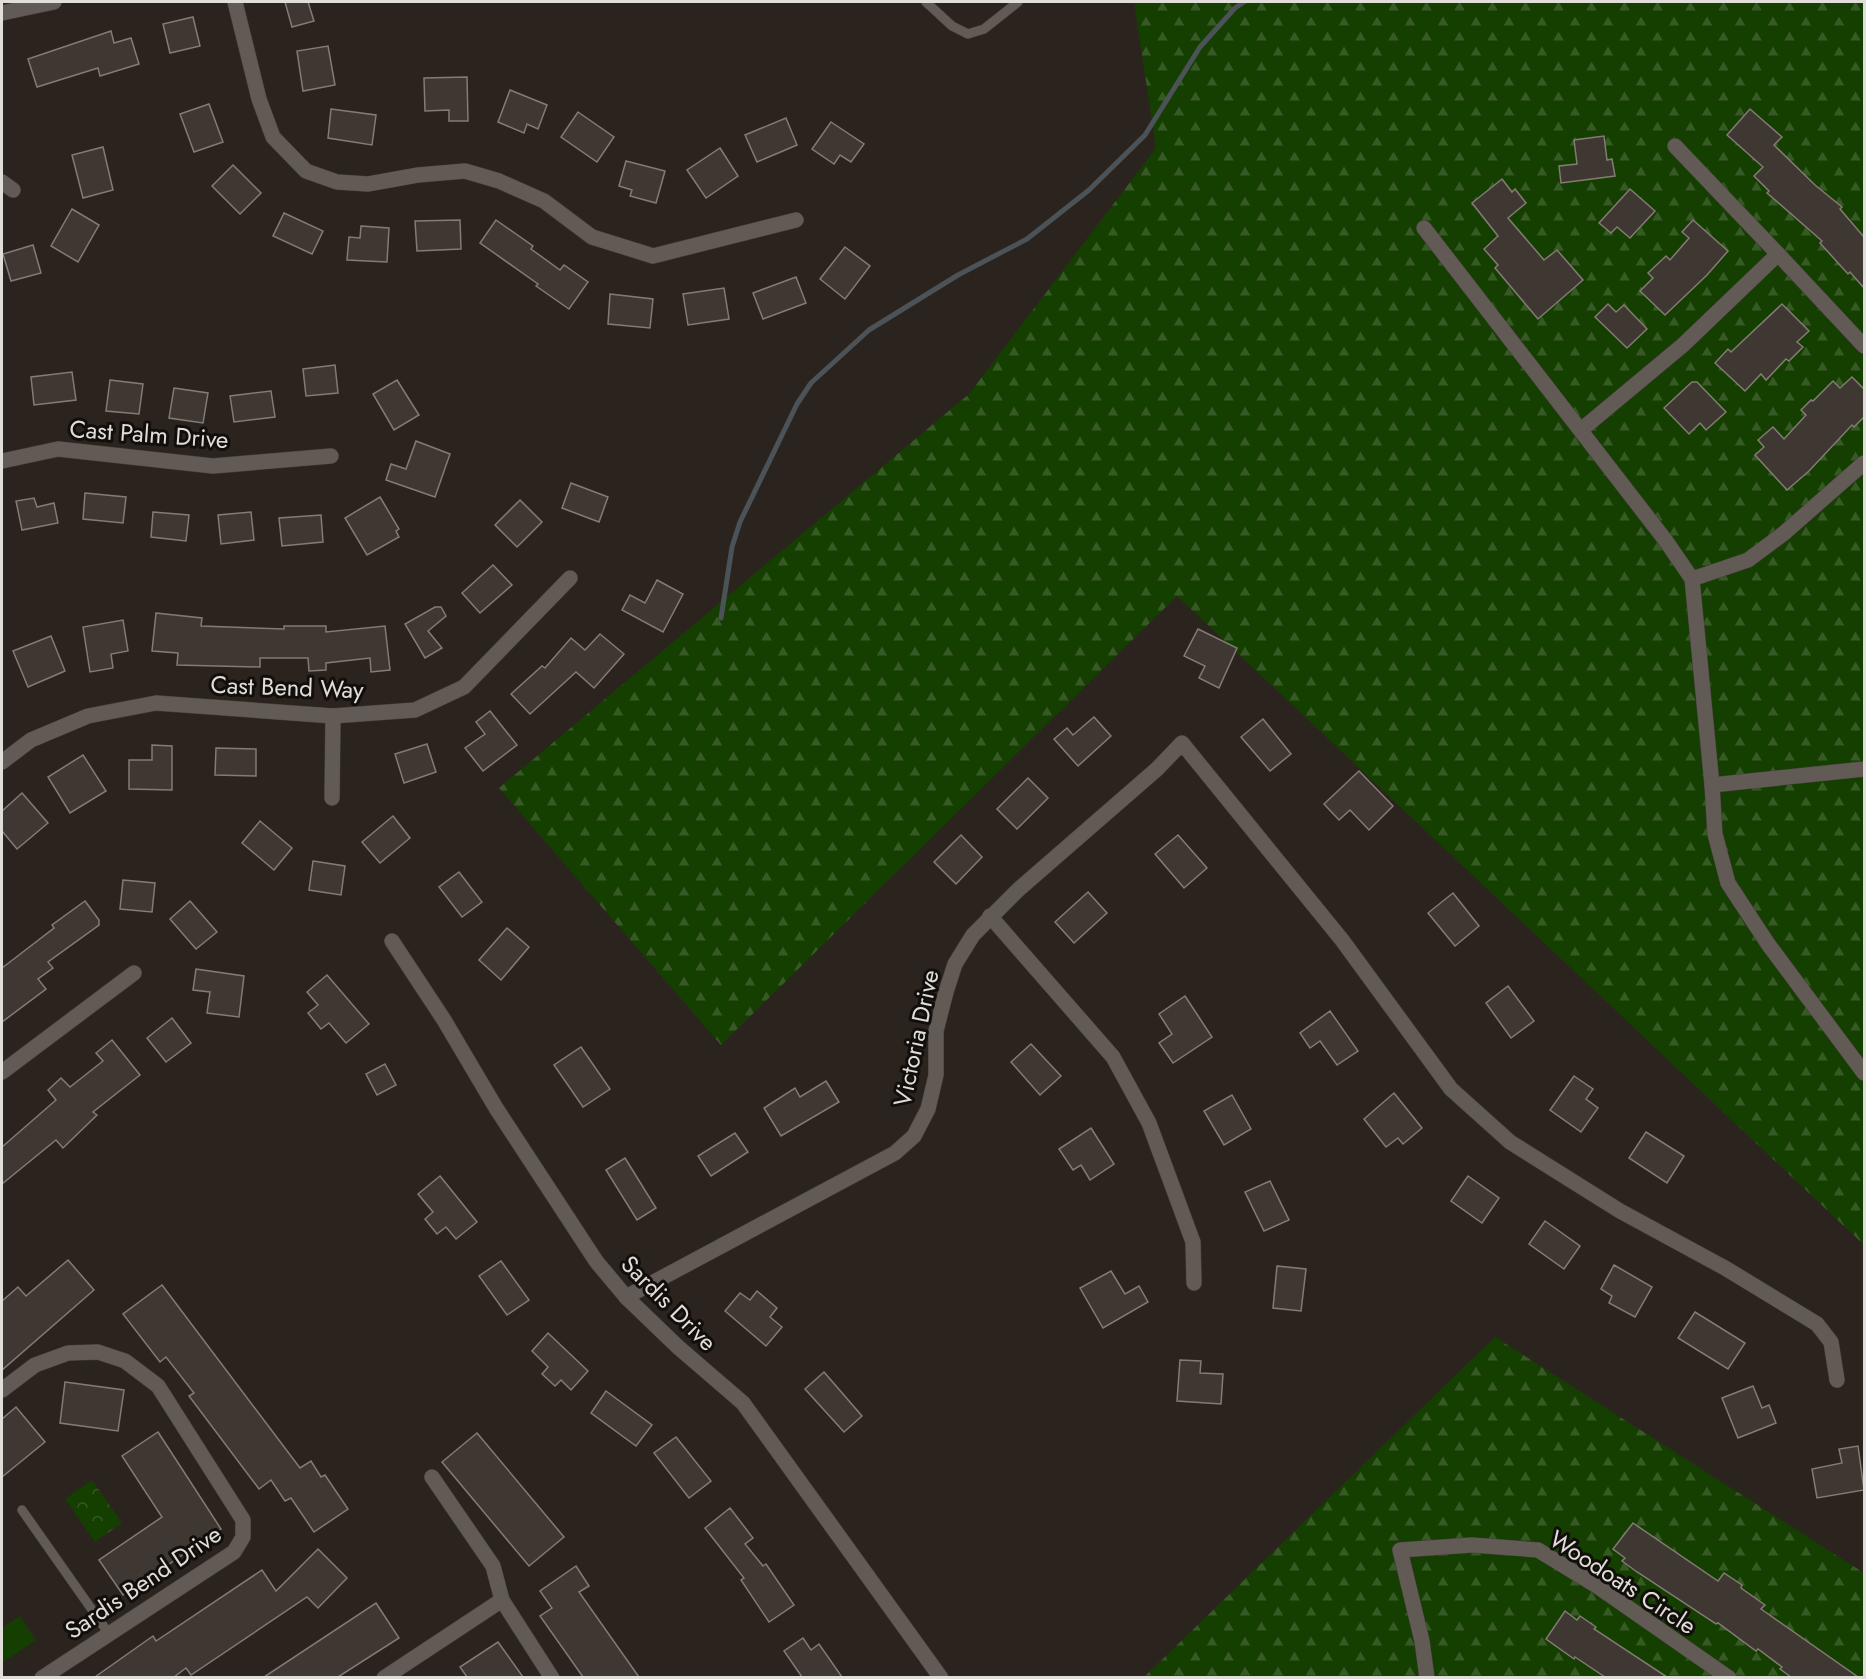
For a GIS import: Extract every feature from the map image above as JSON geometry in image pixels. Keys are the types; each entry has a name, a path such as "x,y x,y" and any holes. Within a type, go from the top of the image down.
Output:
{"street":[{"path":"2,13 54,2"},
{"path":"235,2 259,99 273,137 306,171 337,182 368,184 417,175 465,171 499,180 544,201 592,237 653,256 796,220"},
{"path":"1675,146 1864,346"},
{"path":"1424,228 1666,541 1692,579 1715,834 1728,883 1768,944 1864,1073"},
{"path":"1581,430 1683,345 1778,254"},
{"name":"Cast Palm Drive","path":"2,461 58,449 213,466 331,456"},
{"path":"1692,579 1748,560 1783,534 1864,463"},
{"name":"Cast Bend Way","path":"2,762 31,740 88,716 156,703 333,716 415,710 464,687 570,578"},
{"path":"332,798 333,716"},
{"name":"Victoria Drive","path":"626,1298 895,1153 914,1136 928,1109 936,1075 936,1031 955,964 973,934 1094,821 1157,769 1182,743 1342,940 1451,1089 1510,1142 1620,1211 1725,1268 1817,1324 1831,1342 1836,1380"},
{"path":"1712,785 1864,769"},
{"path":"990,916 1113,1057 1149,1122 1193,1242 1194,1283"},
{"name":"Sardis Drive","path":"392,941 444,1020 496,1108 590,1251 626,1298 743,1403 941,1677"},
{"path":"2,1072 134,973"},
{"name":"Sardis Bend Drive","path":"2,1390 35,1365 68,1353 98,1352 125,1361 158,1386 243,1520 243,1537 234,1552 42,1677"},
{"path":"432,1477 493,1566 502,1600 552,1677"},
{"name":"Woodoats Circle","path":"1427,1677 1422,1641 1400,1550 1472,1545 1538,1550 1597,1587 1729,1677"},
{"path":"384,1677 502,1600"}],"lane":[{"path":"926,2 952,26 968,33 984,29 1018,2"},
{"path":"22,1510 109,1634"}],"green space":[{"path":"1134,2 1864,2 1864,1245 1177,596 721,1045 499,788 969,394 1156,148"},
{"path":"1495,1337 1864,1573 1864,1677 1143,1678"},
{"path":"92,1480 122,1523 95,1542 65,1499"},
{"path":"20,1616 36,1640 2,1663 2,1628"}],"building":[{"path":"285,2 308,2 314,21 292,27"},
{"path":"193,17 200,46 170,53 163,24"},
{"path":"111,31 114,43 131,38 139,64 100,76 98,68 37,87 28,59"},
{"path":"328,46 335,85 303,91 297,51"},
{"path":"467,77 468,121 449,121 449,110 425,111 424,78"},
{"path":"510,90 547,105 538,129 527,124 524,133 498,122"},
{"path":"209,104 223,142 194,152 180,114"},
{"path":"331,109 376,115 372,145 328,138"},
{"path":"1750,109 1782,137 1774,145 1815,185 1842,207 1840,209 1864,237 1864,288 1820,243 1822,241 1767,193 1769,191 1754,176 1763,167 1727,135"},
{"path":"578,112 614,137 597,162 561,137"},
{"path":"786,118 797,145 757,162 745,135"},
{"path":"831,122 864,144 851,162 840,155 834,164 812,149"},
{"path":"1604,136 1607,160 1612,159 1615,176 1561,183 1559,166 1577,164 1574,140"},
{"path":"103,147 113,190 83,198 72,155"},
{"path":"720,148 738,176 706,198 687,170"},
{"path":"626,161 665,171 656,203 630,196 632,190 619,186"},
{"path":"233,165 261,193 240,214 212,186"},
{"path":"1502,179 1512,192 1515,189 1526,203 1508,218 1544,260 1557,250 1583,280 1538,319 1495,268 1498,265 1484,249 1498,236 1472,203"},
{"path":"1630,189 1655,211 1630,238 1617,227 1611,233 1599,223"},
{"path":"72,209 99,225 78,262 51,246"},
{"path":"284,213 323,231 312,254 273,236"},
{"path":"460,220 461,249 417,251 415,221"},
{"path":"496,220 533,246 531,249 560,270 564,265 588,282 569,309 480,243"},
{"path":"1693,220 1728,251 1707,275 1665,315 1640,291 1653,278 1648,273 1666,256 1670,260 1689,238 1682,232"},
{"path":"361,226 389,228 387,262 347,260 349,237 360,238"},
{"path":"33,245 41,273 11,281 3,254"},
{"path":"845,247 870,266 845,299 820,279"},
{"path":"796,277 806,303 763,319 753,293"},
{"path":"724,288 729,319 688,325 683,294"},
{"path":"610,294 653,299 650,328 608,324"},
{"path":"1608,304 1616,312 1624,305 1647,329 1627,348 1595,317"},
{"path":"1782,304 1809,331 1797,342 1803,347 1789,361 1786,359 1766,380 1761,374 1745,391 1715,363 1728,349 1731,352"},
{"path":"335,365 338,393 306,396 303,369"},
{"path":"72,372 76,400 34,405 31,377"},
{"path":"1852,377 1864,389 1864,417 1854,427 1852,425 1809,471 1787,490 1755,455 1764,447 1758,440 1773,427 1784,439 1806,415 1801,410 1811,400 1813,401 1833,381 1840,388"},
{"path":"110,380 143,384 139,414 106,411"},
{"path":"397,380 419,415 394,430 373,394"},
{"path":"1692,382 1697,382 1726,412 1706,430 1700,423 1689,434 1664,408"},
{"path":"174,388 208,393 203,423 169,418"},
{"path":"271,391 275,417 234,422 230,396"},
{"path":"416,441 450,454 435,497 386,480 391,464 406,469"},
{"path":"571,483 608,497 599,522 562,508"},
{"path":"85,493 126,497 123,523 83,519"},
{"path":"380,497 399,529 396,531 399,537 367,555 345,518"},
{"path":"34,498 37,507 54,503 58,523 22,530 16,501"},
{"path":"520,500 542,522 517,547 495,525"},
{"path":"153,512 189,515 186,541 151,537"},
{"path":"251,512 254,540 221,544 218,515"},
{"path":"321,515 323,542 282,546 279,518"},
{"path":"493,565 512,585 480,613 462,593"},
{"path":"657,580 683,594 663,632 622,610 630,595 645,603"},
{"path":"435,607 441,607 446,616 428,631 442,648 425,658 405,624"},
{"path":"156,613 202,618 201,626 284,629 284,626 326,626 326,632 385,626 390,670 371,672 370,658 326,663 326,670 309,671 308,658 260,658 260,667 177,665 178,653 152,651"},
{"path":"123,620 128,651 111,654 113,668 90,672 83,627"},
{"path":"1198,629 1237,648 1219,688 1199,678 1205,666 1184,656"},
{"path":"600,634 624,654 594,688 576,672 530,714 511,694 542,666 545,668 571,638 585,650"},
{"path":"51,636 65,671 28,687 13,651"},
{"path":"490,711 517,745 483,771 465,748 485,734 476,722"},
{"path":"1094,717 1111,736 1078,766 1054,739 1067,728 1073,735"},
{"path":"1263,719 1291,754 1270,771 1241,737"},
{"path":"427,744 436,772 404,783 395,754"},
{"path":"152,745 172,746 172,790 129,789 129,760 152,760"},
{"path":"216,748 256,749 256,776 215,775"},
{"path":"83,755 106,791 70,813 48,777"},
{"path":"1359,771 1393,806 1369,830 1350,810 1339,820 1324,804"},
{"path":"1028,778 1048,798 1017,829 997,809"},
{"path":"22,793 48,823 17,849 2,831 2,811"},
{"path":"393,816 410,838 380,863 362,842"},
{"path":"260,821 292,848 274,870 242,843"},
{"path":"961,835 982,857 956,884 934,862"},
{"path":"1178,835 1207,868 1184,888 1155,854"},
{"path":"313,861 345,866 341,895 309,890"},
{"path":"459,872 482,902 462,917 439,887"},
{"path":"123,880 155,883 152,912 120,909"},
{"path":"1088,892 1107,913 1074,943 1055,922"},
{"path":"1453,893 1479,926 1455,946 1428,913"},
{"path":"85,901 99,920 99,925 48,962 53,968 38,979 46,989 2,1022 2,968 54,928 52,925"},
{"path":"190,901 217,932 196,949 170,919"},
{"path":"507,928 529,947 501,980 479,960"},
{"path":"196,969 244,976 239,1017 207,1013 210,992 193,990"},
{"path":"327,975 369,1024 346,1043 329,1023 321,1029 308,1013 318,1005 307,992"},
{"path":"1508,986 1534,1021 1511,1038 1486,1003"},
{"path":"1185,996 1212,1037 1173,1063 1159,1043 1172,1034 1159,1014"},
{"path":"1330,1011 1358,1051 1337,1065 1320,1041 1310,1048 1300,1033"},
{"path":"172,1018 191,1043 166,1062 147,1038"},
{"path":"112,1040 140,1075 93,1112 97,1115 63,1148 56,1140 2,1184 2,1147 56,1100 48,1090 61,1078 70,1087 103,1061 96,1053"},
{"path":"1031,1044 1061,1076 1040,1095 1011,1062"},
{"path":"581,1047 610,1089 583,1107 554,1065"},
{"path":"385,1064 396,1085 377,1095 366,1074"},
{"path":"1574,1076 1593,1089 1586,1099 1598,1108 1581,1132 1550,1110"},
{"path":"826,1081 839,1102 781,1136 764,1108 795,1088 800,1097"},
{"path":"1394,1093 1422,1128 1403,1144 1398,1138 1386,1147 1364,1119"},
{"path":"1232,1095 1251,1129 1224,1145 1204,1111"},
{"path":"1091,1128 1114,1164 1090,1180 1081,1165 1073,1170 1059,1149"},
{"path":"1646,1132 1684,1156 1667,1183 1629,1158"},
{"path":"735,1133 748,1152 711,1176 698,1156"},
{"path":"625,1158 656,1208 637,1220 606,1170"},
{"path":"440,1176 477,1222 456,1239 446,1227 437,1234 425,1219 433,1212 418,1194"},
{"path":"1468,1176 1499,1198 1482,1223 1451,1201"},
{"path":"1270,1181 1289,1220 1264,1231 1245,1192"},
{"path":"1545,1221 1580,1246 1564,1269 1529,1244"},
{"path":"68,1260 94,1290 2,1370 2,1301 18,1287 26,1296"},
{"path":"501,1261 529,1300 507,1315 479,1276"},
{"path":"1614,1265 1652,1287 1635,1317 1609,1303 1612,1296 1601,1289"},
{"path":"1277,1266 1306,1269 1301,1311 1273,1308"},
{"path":"1111,1271 1125,1294 1139,1286 1148,1302 1103,1328 1080,1288"},
{"path":"162,1285 300,1468 311,1461 321,1477 325,1475 348,1509 314,1532 291,1498 285,1501 271,1480 259,1489 189,1396 194,1393 166,1357 160,1362 123,1314"},
{"path":"757,1291 777,1308 770,1317 782,1327 766,1346 725,1311 740,1293 750,1300"},
{"path":"1695,1312 1745,1343 1728,1369 1678,1338"},
{"path":"548,1333 588,1371 571,1390 561,1380 555,1386 542,1374 548,1367 532,1351"},
{"path":"1180,1360 1201,1361 1200,1373 1223,1374 1221,1404 1177,1401"},
{"path":"824,1372 862,1416 844,1432 805,1389"},
{"path":"65,1382 124,1390 118,1431 60,1423"},
{"path":"1753,1386 1762,1408 1769,1405 1776,1423 1738,1438 1722,1398"},
{"path":"606,1391 652,1425 636,1446 591,1413"},
{"path":"16,1407 45,1442 2,1477 2,1419"},
{"path":"158,1432 221,1529 123,1595 99,1560 162,1517 122,1456"},
{"path":"477,1433 564,1537 529,1566 442,1462"},
{"path":"676,1437 711,1481 689,1498 654,1453"},
{"path":"1858,1446 1864,1490 1817,1498 1812,1469 1842,1463 1839,1449"},
{"path":"730,1508 753,1538 745,1544 763,1566 766,1564 794,1605 769,1622 741,1580 744,1578 705,1528"},
{"path":"1633,1523 1718,1581 1724,1573 1742,1585 1741,1588 1765,1605 1761,1609 1858,1677 1791,1677 1780,1669 1782,1667 1758,1649 1756,1651 1718,1623 1716,1624 1637,1572 1622,1561 1625,1558 1613,1549"},
{"path":"318,1549 347,1578 318,1608 307,1597 191,1675 186,1668 174,1677 95,1677 153,1636 156,1641 262,1570 276,1591"},
{"path":"576,1566 589,1586 579,1592 639,1677 583,1677 540,1616 552,1608 540,1591"},
{"path":"376,1603 399,1638 338,1677 264,1677"},
{"path":"1565,1611 1577,1620 1580,1616 1596,1627 1594,1629 1667,1677 1605,1677 1575,1657 1574,1659 1546,1639"},
{"path":"803,1638 811,1650 819,1644 842,1677 802,1677 784,1651"},
{"path":"498,1642 523,1677 467,1677 460,1667"}],"waterway":[{"path":"721,618 732,547 740,522 797,404 811,383 869,330 958,275 1027,239 1089,190 1145,135 1200,47 1235,8 1244,2"}]}
